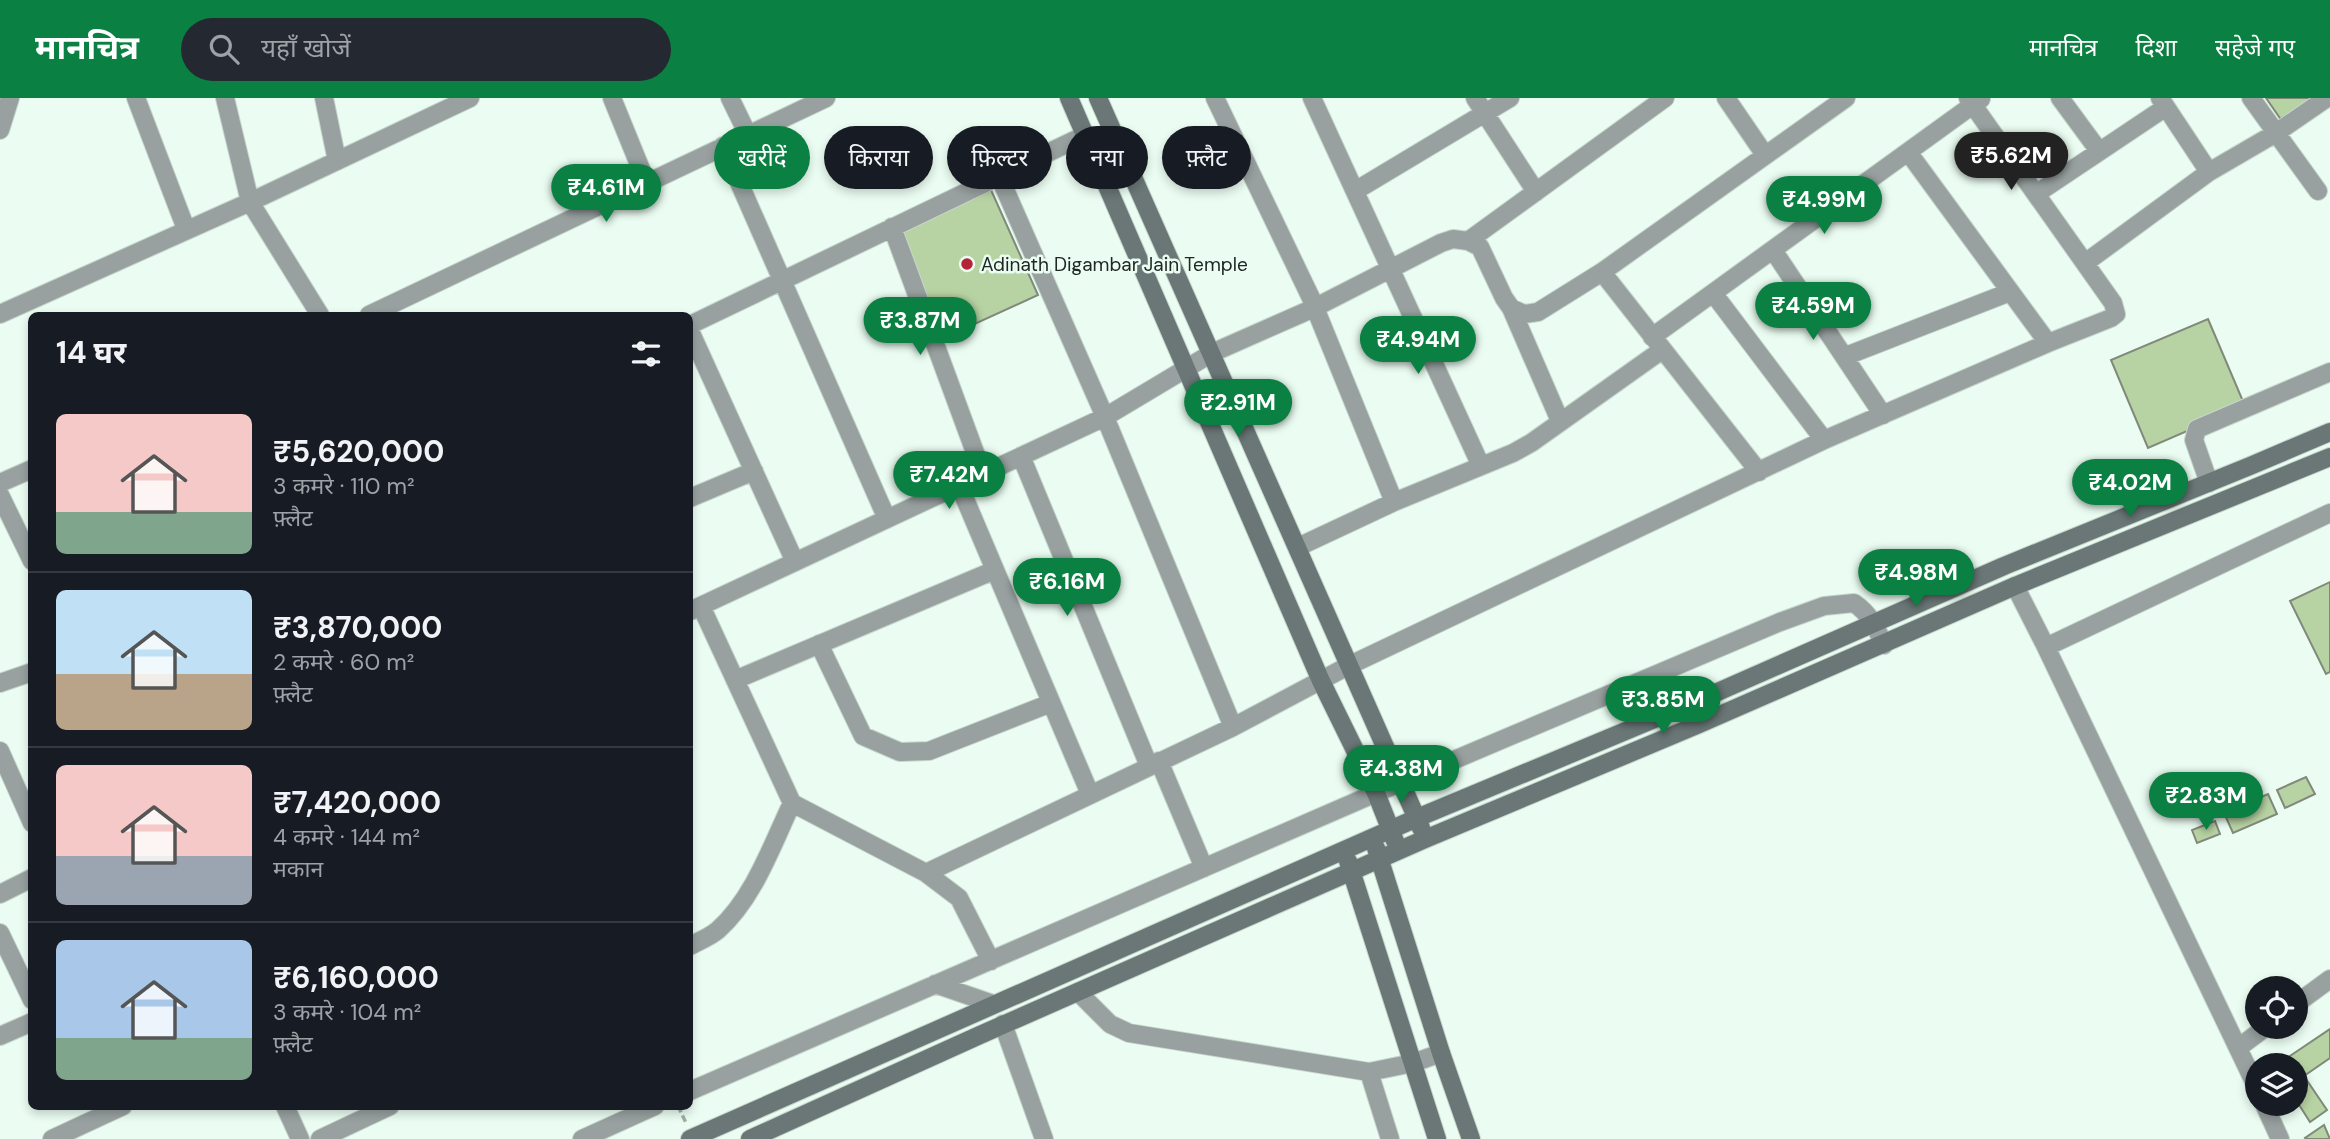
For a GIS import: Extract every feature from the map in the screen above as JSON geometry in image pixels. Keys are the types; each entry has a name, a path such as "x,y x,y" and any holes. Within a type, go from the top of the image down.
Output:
{"street":[{"path":"0,130 10,98"},
{"path":"136,98 186,229"},
{"path":"225,98 250,202 318,312"},
{"path":"324,98 337,161"},
{"path":"0,314 250,202 470,98"},
{"path":"612,98 647,184"},
{"path":"730,98 744,126"},
{"path":"767,126 826,98"},
{"path":"1069,98 1081,126"},
{"path":"1098,98 1425,839"},
{"path":"1215,98 1314,308 1394,502"},
{"path":"1312,98 1481,467"},
{"path":"1475,98 1536,192"},
{"path":"1355,191 1510,98"},
{"path":"1468,241 1665,98"},
{"path":"1726,98 1765,155"},
{"path":"2060,98 2099,151"},
{"path":"2251,98 2318,191"},
{"path":"2085,263 2209,172 2276,133 2327,98"},
{"path":"1511,308 1524,314 1538,312 1602,272 1843,99"},
{"path":"926,873 1233,727 1348,666 1824,440 2111,318 2116,314 2113,303 1974,100 1908,152 1713,293 1657,343 1531,443 1298,547"},
{"path":"2036,194 2163,103 2209,172"},
{"path":"375,312 714,150"},
{"path":"1908,152 2048,343"},
{"path":"742,189 887,519"},
{"path":"693,324 972,189"},
{"path":"1005,189 1105,417 1233,727"},
{"path":"1108,189 1321,681 1376,793 1399,850"},
{"path":"892,227 983,474"},
{"path":"982,964 959,898 926,873 792,803 735,680 695,609 1105,417 1212,353 1314,308 1453,239 1468,241 1480,247 1511,308 1560,421"},
{"path":"1773,250 1883,415"},
{"path":"1602,272 1759,471"},
{"path":"1846,356 2010,292"},
{"path":"1713,293 1824,440"},
{"path":"693,338 795,562"},
{"path":"2209,483 2194,440 2197,429 2330,372"},
{"path":"698,1137 1417,818 1875,624 2004,566 2330,432"},
{"path":"1021,456 1154,764 1204,869"},
{"path":"750,1139 1003,1024 1399,850 1884,645 2015,586 2330,457"},
{"path":"2250,467 2259,487"},
{"path":"0,484 28,471"},
{"path":"693,497 754,471"},
{"path":"959,485 1090,794"},
{"path":"0,495 28,553"},
{"path":"2046,647 2330,513"},
{"path":"735,680 995,570"},
{"path":"2015,586 2245,1063"},
{"path":"693,1090 1676,664 1824,606 1854,603 1863,609 1875,624 1884,645"},
{"path":"819,644 863,736 901,752 929,751 1051,703"},
{"path":"0,683 28,673"},
{"path":"0,751 5,776 28,815"},
{"path":"693,944 717,931 750,889 792,803"},
{"path":"1372,839 1381,858 1441,1053 1471,1139"},
{"path":"1344,851 1437,1139"},
{"path":"0,894 28,880"},
{"path":"0,933 28,992"},
{"path":"2308,995 2330,979"},
{"path":"935,984 993,1004"},
{"path":"1078,992 1110,1024 1129,1033 1369,1072 1413,1063 1441,1053"},
{"path":"0,1036 28,1024"},
{"path":"1003,1024 1044,1139"},
{"path":"2238,1048 2250,1039"},
{"path":"1369,1072 1390,1139"},
{"path":"52,1139 86,1114 104,1110"},
{"path":"287,1110 300,1139"},
{"path":"320,1139 382,1110"},
{"path":"582,1139 646,1110"},
{"path":"2269,1116 2280,1139"}],"building":[{"path":"2266,98 2316,98 2282,121"},
{"name":"Adinath Digambar Jain Temple","path":"991,190 1038,295 944,338 894,234"},
{"path":"2208,319 2245,406 2148,448 2111,360"},
{"path":"2330,582 2330,672 2326,674 2290,601"},
{"path":"2306,777 2315,794 2285,808 2277,790"},
{"path":"2268,794 2277,814 2233,833 2224,813"},
{"path":"2215,821 2220,834 2197,843 2192,830"},
{"path":"2330,1029 2330,1058 2308,1073 2308,1053 2294,1053"},
{"path":"2308,1082 2327,1110 2310,1122 2306,1116"},
{"path":"2324,1125 2330,1139 2305,1138"}],"place":[{"name":"Adinath Digambar Jain Temple","path":"967,264"}]}
